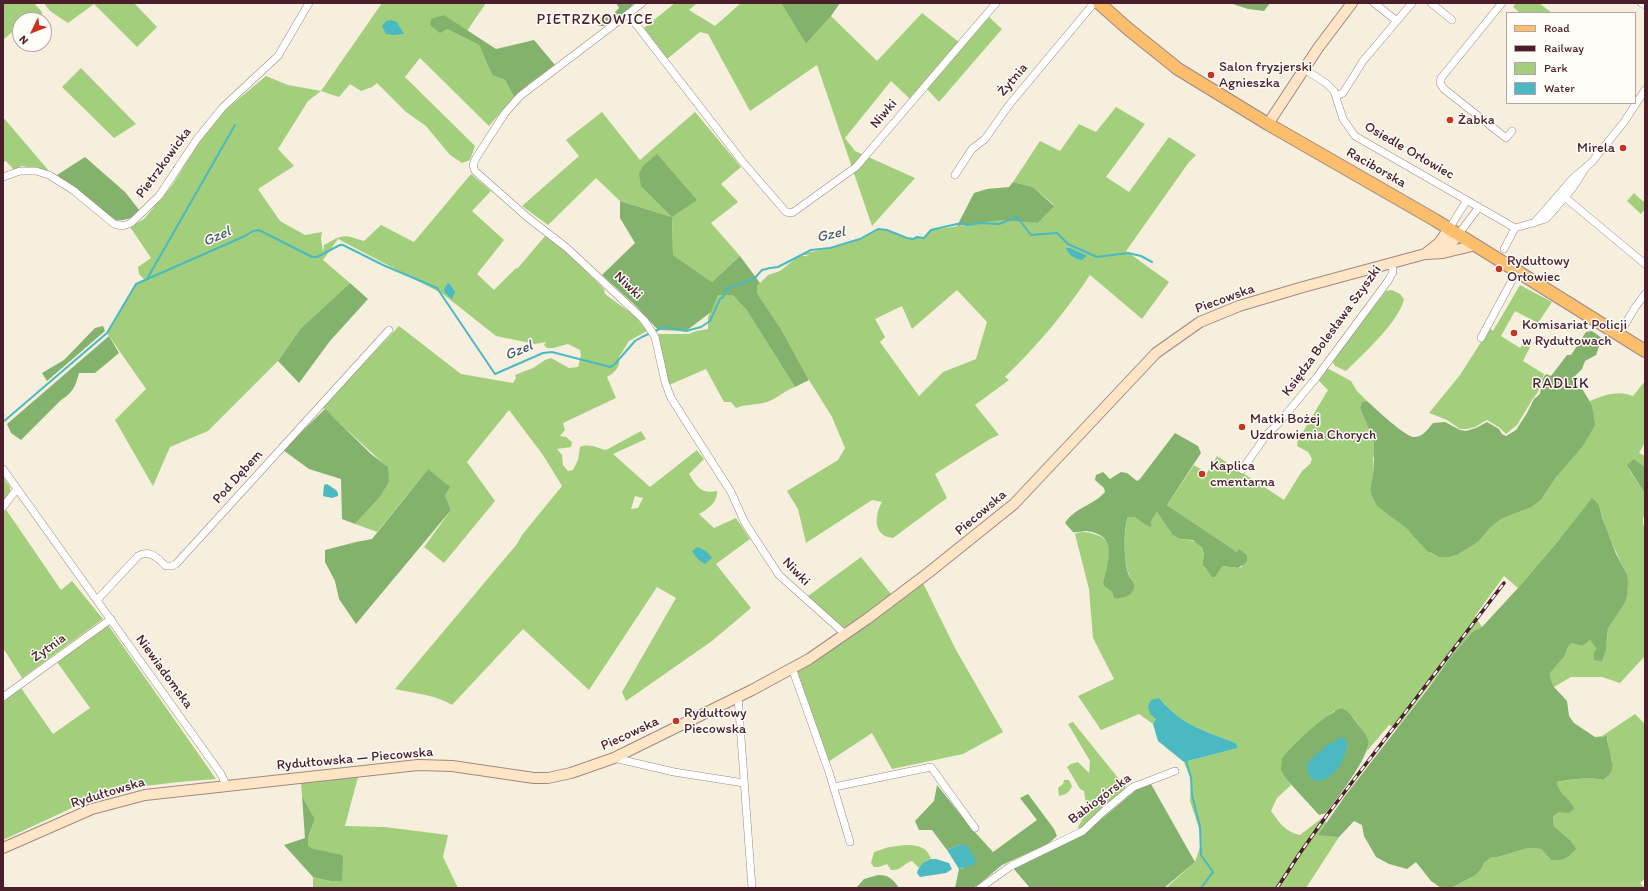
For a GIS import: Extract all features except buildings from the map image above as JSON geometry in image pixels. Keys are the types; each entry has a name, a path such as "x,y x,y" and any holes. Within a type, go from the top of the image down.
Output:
{"main road":[{"name":"Raciborska","path":"1098,3 1178,69 1268,124 1367,180 1476,245 1645,351"}],"street":[{"name":"Pietrzkowicka","path":"3,177 20,171 36,171 49,175 73,190 114,224 124,226 132,223 143,214 159,196 197,140 223,107 278,56 309,3"},
{"name":"Niwki","path":"642,3 520,96 493,132 473,165 475,171 481,177 527,217 567,248 644,320 655,337 665,382 671,398 731,492 745,523 762,550 779,575 845,634"},
{"name":"Niwki","path":"628,14 742,161 786,212 792,213 856,167 996,3"},
{"name":"Żytnia","path":"955,175 972,149 985,139 1009,105 1094,3"},
{"path":"1268,124 1330,31 1352,3"},
{"path":"1374,3 1396,21"},
{"path":"1336,96 1343,93 1364,61 1412,3"},
{"path":"1431,3 1452,20"},
{"path":"1502,3 1440,78 1440,83 1444,89 1506,138 1512,131"},
{"name":"Osiedle Orłowiec","path":"1304,69 1326,83 1334,91 1343,119 1355,136 1515,228"},
{"path":"1504,249 1515,228 1546,219 1563,195 1577,182 1586,167 1642,99 1645,90"},
{"path":"1563,195 1645,264"},
{"path":"1443,253 1454,232 1467,200"},
{"path":"1454,232 1479,207"},
{"name":"Piecowska","path":"1425,254 1454,232"},
{"name":"Piecowska","path":"534,778 548,778 571,774 614,758 738,697 810,659 928,574 1014,504 1156,353 1200,322 1239,306 1303,287 1425,254 1443,253 1476,245"},
{"name":"Księdza Bolesława Szyszki","path":"1242,470 1267,434 1278,425 1316,378 1388,281 1393,272 1392,264"},
{"path":"1481,338 1517,271"},
{"path":"1619,334 1645,294"},
{"name":"Pod Dębem","path":"97,600 138,556 143,553 149,553 159,559 166,566 176,564 389,330"},
{"path":"3,469 17,489 3,507"},
{"name":"Niewiadomska","path":"17,489 221,774 226,785"},
{"name":"Żytnia","path":"3,697 110,619"},
{"path":"792,668 834,787 850,842"},
{"path":"738,697 752,888"},
{"path":"614,758 674,772 744,783"},
{"name":"Rydułtowska — Piecowska","path":"226,785 426,765 463,767 534,778"},
{"path":"834,787 931,767 975,828"},
{"name":"Babiogórska","path":"980,888 1011,866 1083,831 1133,787 1175,771"},
{"name":"Rydułtowska","path":"3,848 92,809 145,795 226,785"}],"green space":[{"path":"3,3 34,3 42,12 12,12 12,32 3,40"},
{"path":"44,3 134,3 157,27 137,47 94,4 68,23 50,11"},
{"path":"382,3 486,3 467,31 444,15 447,29 479,45 492,75 505,80 514,97 489,126 420,58 405,77 475,146 470,160 462,163 450,155 426,126 406,112 377,83 372,87 361,91 350,84 339,97 321,91"},
{"path":"616,3 634,3 614,22 603,26 598,26 601,17 610,17 619,8"},
{"path":"675,3 697,3 689,10 715,26 741,3 781,3 806,44 831,16 877,61 922,13 964,46 989,17 1002,29 939,102 926,88 910,99 891,81 845,138 855,151 915,178 872,226 817,65 750,111 708,34 700,32 667,59 644,28"},
{"path":"781,3 840,3 831,16 806,44"},
{"path":"1230,3 1270,3 1264,11 1248,9"},
{"path":"1516,3 1539,3 1551,12 1519,12 1513,7"},
{"path":"444,15 496,49 534,40 555,65 514,97 505,80 492,75 479,45 447,29 440,33 430,25 431,19"},
{"path":"81,68 136,124 114,138 62,87"},
{"path":"266,76 288,85 321,91 308,101 278,149 294,166 258,189 280,221 305,235 322,232 321,238 323,252 324,245 343,236 364,241 381,225 414,242 471,174 491,191 472,211 504,240 477,274 494,290 516,268 517,269 546,235 576,261 604,289 605,294 635,316 647,331 629,341 619,357 617,369 607,377 616,398 563,423 565,430 560,436 566,437 572,442 571,447 557,449 562,455 563,465 568,471 573,470 578,460 580,447 590,446 606,450 641,431 646,439 613,454 650,487 697,450 704,459 689,474 694,483 703,490 712,492 717,491 714,502 699,514 714,528 736,518 750,539 716,564 751,608 712,641 626,701 622,692 676,598 657,587 589,690 523,629 452,705 432,697 395,689 517,544 522,535 562,486 543,455 509,410 467,462 495,501 444,563 424,547 451,510 445,495 428,469 377,532 355,524 380,497 389,482 385,465 322,407 399,326 461,374 513,383 516,378 515,375 533,368 551,358 569,368 578,367 581,355 580,350 568,344 547,348 544,345 546,342 535,344 496,336 443,294 338,239 323,260 350,283 301,328 278,361 208,431 170,447 153,486 115,420 146,389 107,333 136,284 145,280 139,274 138,267 151,258 130,227 144,219 173,184 197,145 223,112","holes":["635,496 643,498 638,508 631,509"]},
{"path":"1116,107 1145,124 1106,177 1129,192 1169,137 1196,155 1189,162 1126,251 1169,282 1142,319 1090,275 1071,303 1050,329 1005,377 1009,380 975,405 999,435 990,439 935,474 947,498 893,538 882,534 879,529 877,519 879,507 882,502 872,500 806,543 798,509 787,491 838,460 845,448 832,417 809,380 781,329 757,293 757,286 768,275 780,271 799,256 810,256 801,254 850,243 874,230 887,230 907,238 924,238 931,230 1009,219 1038,223 1054,205 1033,187 1013,182 1040,141 1060,151 1079,124 1096,132","holes":["957,290 987,322 976,359 943,372 919,396 880,342 885,337 875,319 902,306 912,329"]},
{"path":"602,112 640,160 695,112 741,167 721,184 738,202 711,223 740,256 712,282 673,255 672,217 620,201 596,178 548,225 522,206 579,156 566,140"},
{"path":"3,117 49,171 22,166 14,170 6,161 3,162"},
{"path":"657,154 697,200 672,217 641,186 639,174 643,166"},
{"path":"85,157 125,192 140,211 129,218 115,220 57,175"},
{"path":"1013,182 1033,187 1054,206 1038,223 1003,220 957,226 974,193 987,189 1009,187"},
{"path":"1634,193 1645,203 1645,209 1641,214 1627,201"},
{"path":"620,201 672,217 673,255 712,282 740,256 760,283 757,286 757,293 781,329 809,380 795,387 746,309 733,295 718,295 711,312 686,331 658,330 636,306 602,275 635,243 620,218"},
{"path":"350,283 368,299 330,341 299,383 278,361 301,328"},
{"path":"1520,285 1552,302 1538,323 1515,311 1501,336 1520,348 1524,343 1530,347 1523,361 1544,374 1538,392 1517,425 1506,434 1500,428 1487,420 1475,427 1460,429 1447,420 1429,413 1460,375 1490,328 1493,331"},
{"path":"1392,290 1400,294 1404,299 1395,318 1371,347 1346,371 1335,366 1333,362 1339,352 1386,291"},
{"path":"718,295 733,295 743,304 795,387 767,402 736,408 731,402 724,402 706,369 669,385 658,334 689,334 708,329 708,317"},
{"path":"103,326 105,331 47,381 42,373 64,360 95,328"},
{"path":"1592,331 1602,338 1596,355 1585,361 1582,369 1573,378 1574,382 1581,387 1592,405 1595,425 1583,446 1557,476 1541,500 1532,507 1501,519 1490,528 1478,542 1457,555 1450,557 1439,557 1427,551 1406,528 1377,506 1370,490 1374,468 1374,441 1360,408 1362,402 1367,401 1397,427 1414,437 1423,434 1433,423 1445,422 1460,430 1466,431 1487,422 1499,429 1502,434 1506,436 1516,430 1534,399 1540,394 1543,378 1546,374 1551,376 1567,355 1571,355 1586,332"},
{"path":"109,336 119,353 95,373 79,373 71,392 21,440 11,433 7,424"},
{"path":"1327,368 1351,381 1357,391 1367,401 1362,402 1360,408 1374,440 1374,468 1370,490 1377,505 1406,528 1430,553 1439,557 1450,557 1457,555 1478,542 1490,528 1501,519 1532,507 1541,500 1594,421 1590,401 1606,395 1617,393 1633,396 1645,381 1645,442 1639,453 1645,456 1645,467 1634,459 1629,469 1645,494 1645,515 1643,518 1643,525 1645,527 1645,656 1620,683 1602,677 1571,677 1554,687 1551,680 1550,673 1564,657 1568,647 1572,643 1590,640 1604,655 1608,628 1613,619 1627,574 1618,557 1604,523 1599,505 1559,540 1518,588 1504,576 1475,616 1482,627 1472,632 1450,658 1397,728 1389,725 1367,751 1368,739 1353,717 1334,711 1320,722 1282,758 1287,780 1291,785 1277,798 1271,811 1286,829 1295,834 1300,835 1322,818 1339,837 1306,888 1170,888 1168,886 1195,862 1200,847 1200,831 1190,801 1191,780 1184,762 1238,748 1236,743 1204,731 1185,721 1176,715 1159,698 1156,719 1153,724 1139,714 1101,730 1078,696 1114,679 1093,638 1089,589 1075,534 1083,532 1094,534 1101,537 1106,542 1109,547 1109,561 1103,582 1104,586 1112,592 1114,598 1132,580 1125,559 1125,531 1128,517 1135,517 1152,523 1152,519 1157,512 1178,538 1196,542 1199,545 1204,553 1205,567 1211,572 1218,573 1223,566 1238,568 1242,567 1237,552 1167,505 1194,465 1207,473 1217,456 1284,500 1302,471 1310,464 1312,459 1308,452 1297,446 1298,440 1328,390 1319,381"},
{"path":"325,409 371,454 388,467 389,482 380,497 355,524 342,519 341,479 309,469 283,450"},
{"path":"1175,433 1198,446 1201,453 1167,505 1237,552 1239,549 1247,555 1247,562 1238,568 1223,566 1215,577 1212,577 1203,565 1204,554 1202,548 1193,540 1180,539 1173,535 1157,512 1152,519 1151,527 1135,517 1128,517 1125,529 1125,553 1128,573 1134,583 1134,587 1132,593 1129,595 1114,598 1112,592 1104,586 1103,582 1109,557 1107,543 1103,537 1096,533 1086,531 1073,532 1065,523 1079,510 1105,492 1104,488 1095,480 1096,475 1103,472 1110,479 1121,472 1127,473 1137,481"},
{"path":"1634,459 1645,467 1645,494 1627,465"},
{"path":"428,469 450,487 445,495 451,510 356,624 339,599 335,581 325,562 325,550 372,539"},
{"path":"3,477 10,487 10,493 3,501"},
{"path":"1592,498 1599,505 1616,554 1627,574 1628,583 1627,596 1624,604 1608,628 1606,650 1602,661 1594,660 1594,652 1597,649 1590,640 1581,645 1572,643 1568,647 1564,657 1550,673 1554,687 1567,701 1569,716 1574,723 1595,737 1607,736 1612,763 1609,775 1604,780 1580,779 1557,782 1562,794 1570,802 1574,809 1569,813 1560,812 1553,816 1554,826 1570,840 1576,849 1568,857 1560,860 1551,860 1541,849 1528,848 1498,857 1492,857 1484,863 1476,875 1451,888 1441,888 1431,881 1416,862 1407,869 1389,864 1376,857 1364,836 1362,825 1354,821 1339,837 1318,835 1345,796 1450,658 1472,632 1482,627 1518,588"},
{"path":"5,508 61,590 72,581 103,619 22,678 3,648 3,510"},
{"path":"861,557 891,594 923,583 955,648 1003,732 963,754 892,769 872,733 828,762 792,668 841,631 808,596"},
{"path":"106,622 216,779 120,789 74,807 3,840 3,701 21,688 53,734 90,708 57,662 89,638"},
{"path":"1342,708 1352,716 1365,734 1368,739 1368,746 1365,755 1345,788 1326,813 1319,815 1287,780 1281,770 1282,758 1318,723"},
{"path":"1635,714 1645,724 1645,879 1640,883 1645,888 1451,888 1476,875 1484,863 1492,857 1498,857 1528,848 1541,849 1551,860 1570,840 1554,826 1553,816 1560,812 1565,797 1558,790 1557,782 1581,779 1605,780 1612,761 1607,736 1602,736"},
{"path":"1073,722 1131,794 1080,835 1078,827 1087,811 1084,791 1080,789 1067,767 1078,762 1089,773 1090,761 1068,724"},
{"path":"358,777 345,826 385,827 448,835 443,857 458,888 313,888 313,877 330,881 314,849 307,846 308,837 315,819 302,796 301,782"},
{"path":"1064,780 1069,780 1072,786 1067,793 1059,796 1058,788 1063,784"},
{"path":"1151,784 1195,862 1164,888 1030,888 1013,868 1086,832 1136,790"},
{"path":"937,785 972,829 993,852 1037,820 1020,798 1028,794 1054,829 1057,836 1048,844 1002,865 973,888 955,888 959,869 964,868 961,844 947,850 932,830 919,830 915,821 934,801"},
{"path":"302,796 315,819 308,837 308,846 314,849 342,855 342,881 330,881 313,877 284,845 305,838"},
{"path":"905,845 921,847 927,851 931,859 927,860 919,868 912,861 894,870 891,870 887,864 874,867 871,863 874,852 889,847"},
{"path":"878,875 890,878 899,888 856,888 864,879"}],"water":[{"path":"391,20 397,22 404,34 386,34 382,26 386,21"},
{"path":"1066,248 1070,248 1087,256 1082,260 1077,259 1070,255"},
{"path":"448,283 455,292 452,299 445,293 444,289"},
{"path":"327,484 336,490 338,496 332,498 323,496 324,485"},
{"path":"698,547 706,551 712,558 705,564 698,559 692,551"},
{"path":"1159,698 1176,715 1185,721 1204,731 1236,743 1238,748 1184,762 1158,741 1153,724 1156,719 1150,714 1148,706 1151,700"},
{"path":"1342,737 1347,741 1341,764 1334,773 1327,778 1319,781 1313,779 1308,774 1307,763 1327,745"},
{"path":"961,844 968,847 976,861 975,864 959,869 947,850"},
{"path":"931,859 949,863 952,869 946,873 920,877 917,873 920,866 924,862"}],"waterway":[{"path":"147,279 235,125"},
{"name":"Gzel","path":"3,422 107,333 136,284 245,236 253,231 259,230 312,257 317,257 340,245 343,245 383,265 437,288 495,374 543,353 552,352 610,367 614,365 635,341 664,327 686,331 701,327 710,321 720,299 723,297 727,289 754,279 762,270 778,267 811,250 830,248 860,239 878,229 887,230 913,239 917,237 924,238 931,230 962,223 967,225 981,223 999,224 1017,217 1031,235 1057,233 1068,244 1097,257 1128,253 1141,256 1152,262"},
{"path":"1186,761 1191,777 1192,795 1200,827 1201,855 1213,872 1201,888"}],"railway":[{"path":"1277,888 1327,815 1504,583"}],"place":[{"name":"Salon fryzjerski Agnieszka","path":"1211,75"},
{"name":"Żabka","path":"1450,120"},
{"name":"Mirela","path":"1623,148"},
{"name":"Rydułtowy Orłowiec","path":"1499,269"},
{"name":"Komisariat Policji w Rydułtowach","path":"1514,333"},
{"name":"Matki Bożej Uzdrowienia Chorych","path":"1242,427"},
{"name":"Kaplica cmentarna","path":"1202,474"},
{"name":"Rydułtowy Piecowska","path":"676,721"}],"district":[{"name":"PIETRZKOWICE","path":"595,20"},
{"name":"RADLIK","path":"1561,384"}]}
